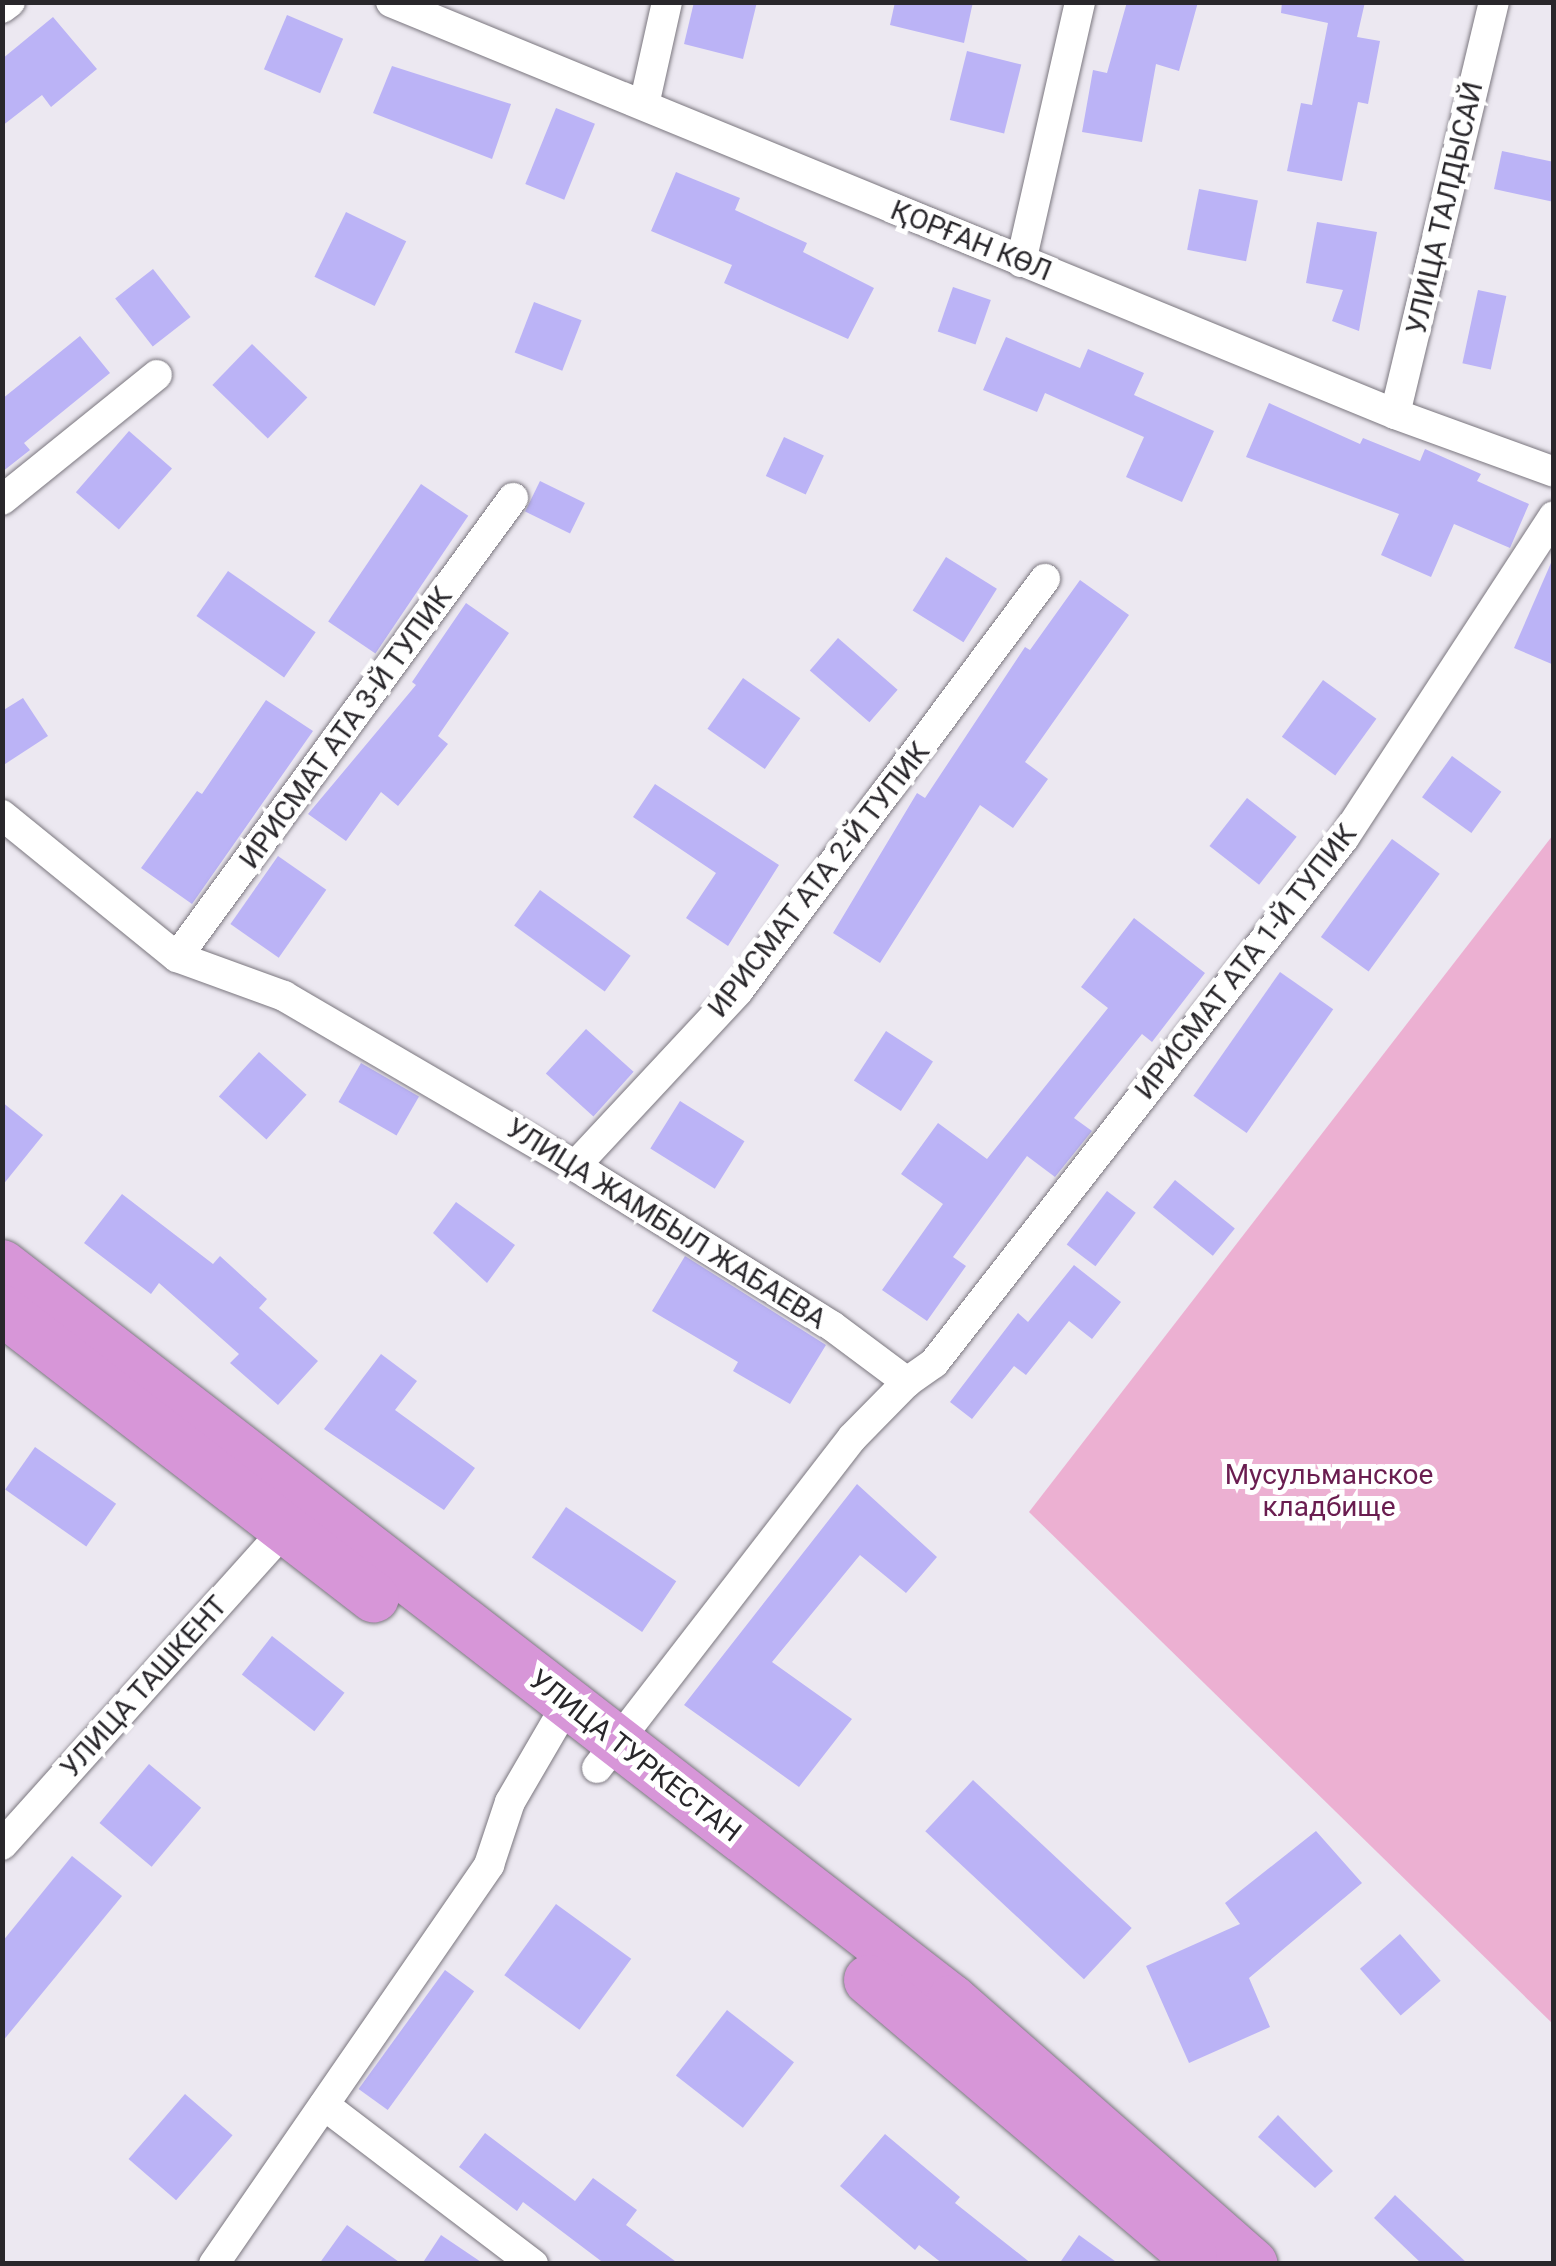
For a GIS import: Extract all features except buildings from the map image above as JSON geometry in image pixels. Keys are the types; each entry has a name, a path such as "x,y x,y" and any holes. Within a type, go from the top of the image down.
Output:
{"highway":[{"name":"УЛИЦА ТУРКЕСТАН","path":"2,1265 557,1717 952,2000 1253,2264"},
{"name":"УЛИЦА ТУРКЕСТАН","path":"2,1310 285,1530 557,1717"},
{"name":"УЛИЦА ТУРКЕСТАН","path":"607,1755 1202,2264"}],"street":[{"path":"2,8 10,2"},
{"name":"ҚОРҒАН КӨЛ","path":"391,2 1396,414 1554,472"},
{"path":"644,105 667,2"},
{"path":"1021,262 1080,2"},
{"name":"УЛИЦА ТАЛДЫСАЙ","path":"1396,414 1494,2"},
{"path":"2,500 158,375"},
{"name":"ИРИСМАТ АТА 3-Й ТУПИК","path":"177,957 513,498"},
{"name":"ИРИСМАТ АТА 1-Й ТУПИК","path":"907,1382 934,1363 1344,838 1554,516"},
{"name":"ИРИСМАТ АТА 2-Й ТУПИК","path":"574,1166 738,991 1046,579"},
{"name":"УЛИЦА ЖАМБЫЛ ЖАБАЕВА","path":"2,815 177,957 284,996 574,1166 832,1326 907,1382"},
{"path":"607,1755 852,1438 907,1382"},
{"name":"УЛИЦА ТАШКЕНТ","path":"2,1845 285,1530"},
{"path":"214,2264 489,1865 510,1802 557,1717"},
{"path":"324,2105 533,2264"}],"green space":[{"name":"Мусульманское кладбище","path":"1553,835 1553,2024 1029,1512"}]}
